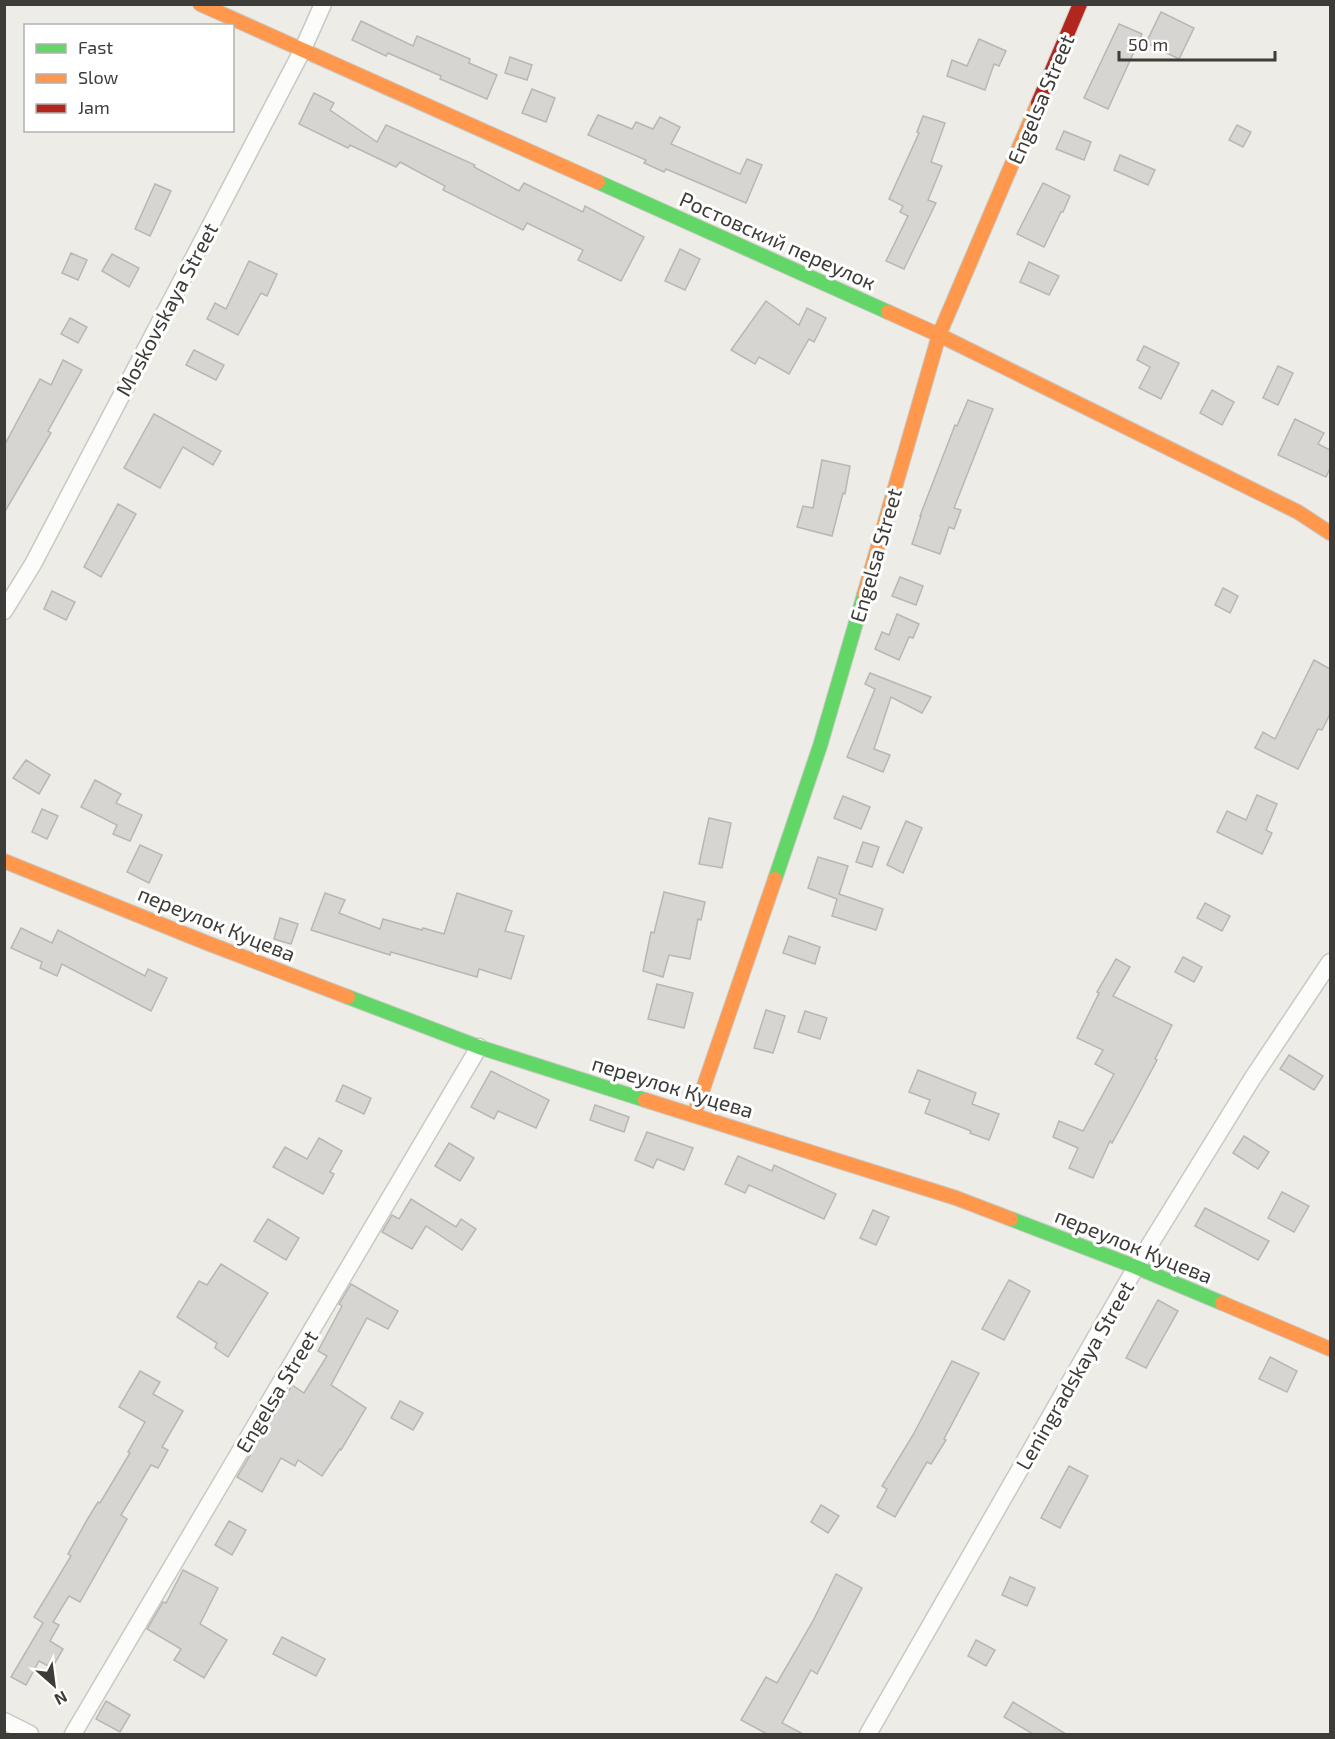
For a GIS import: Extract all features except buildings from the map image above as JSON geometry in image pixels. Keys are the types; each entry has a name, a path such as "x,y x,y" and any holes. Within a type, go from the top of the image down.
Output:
{"street":[{"name":"Ростовский переулок","path":"200,4 939,335 1298,512 1330,532"},
{"name":"Moskovskaya Street","path":"4,611 33,564 302,51 323,4"},
{"name":"Engelsa Street","path":"694,1115 820,746 939,335 1080,4"},
{"name":"переулок Куцева","path":"4,861 207,943 479,1047 956,1198 1136,1267 1330,1349"},
{"name":"Leningradskaya Street","path":"868,1734 1136,1267 1252,1079 1330,962"},
{"name":"Engelsa Street","path":"73,1734 479,1047"},
{"path":"4,1721 30,1734"}],"traffic: fast":[{"path":"598,182 888,312"},
{"path":"775,879 820,746 864,595"},
{"path":"348,997 479,1047 645,1100"},
{"path":"1011,1219 1222,1303"}],"traffic: slow":[{"path":"200,4 598,182"},
{"path":"864,595 939,335 1038,103"},
{"path":"888,312 1298,512 1330,533"},
{"path":"4,861 348,997"},
{"path":"694,1115 775,879"},
{"path":"645,1100 956,1198 1011,1219"},
{"path":"1222,1303 1330,1349"}],"traffic: jam":[{"path":"1038,103 1080,4"}]}
